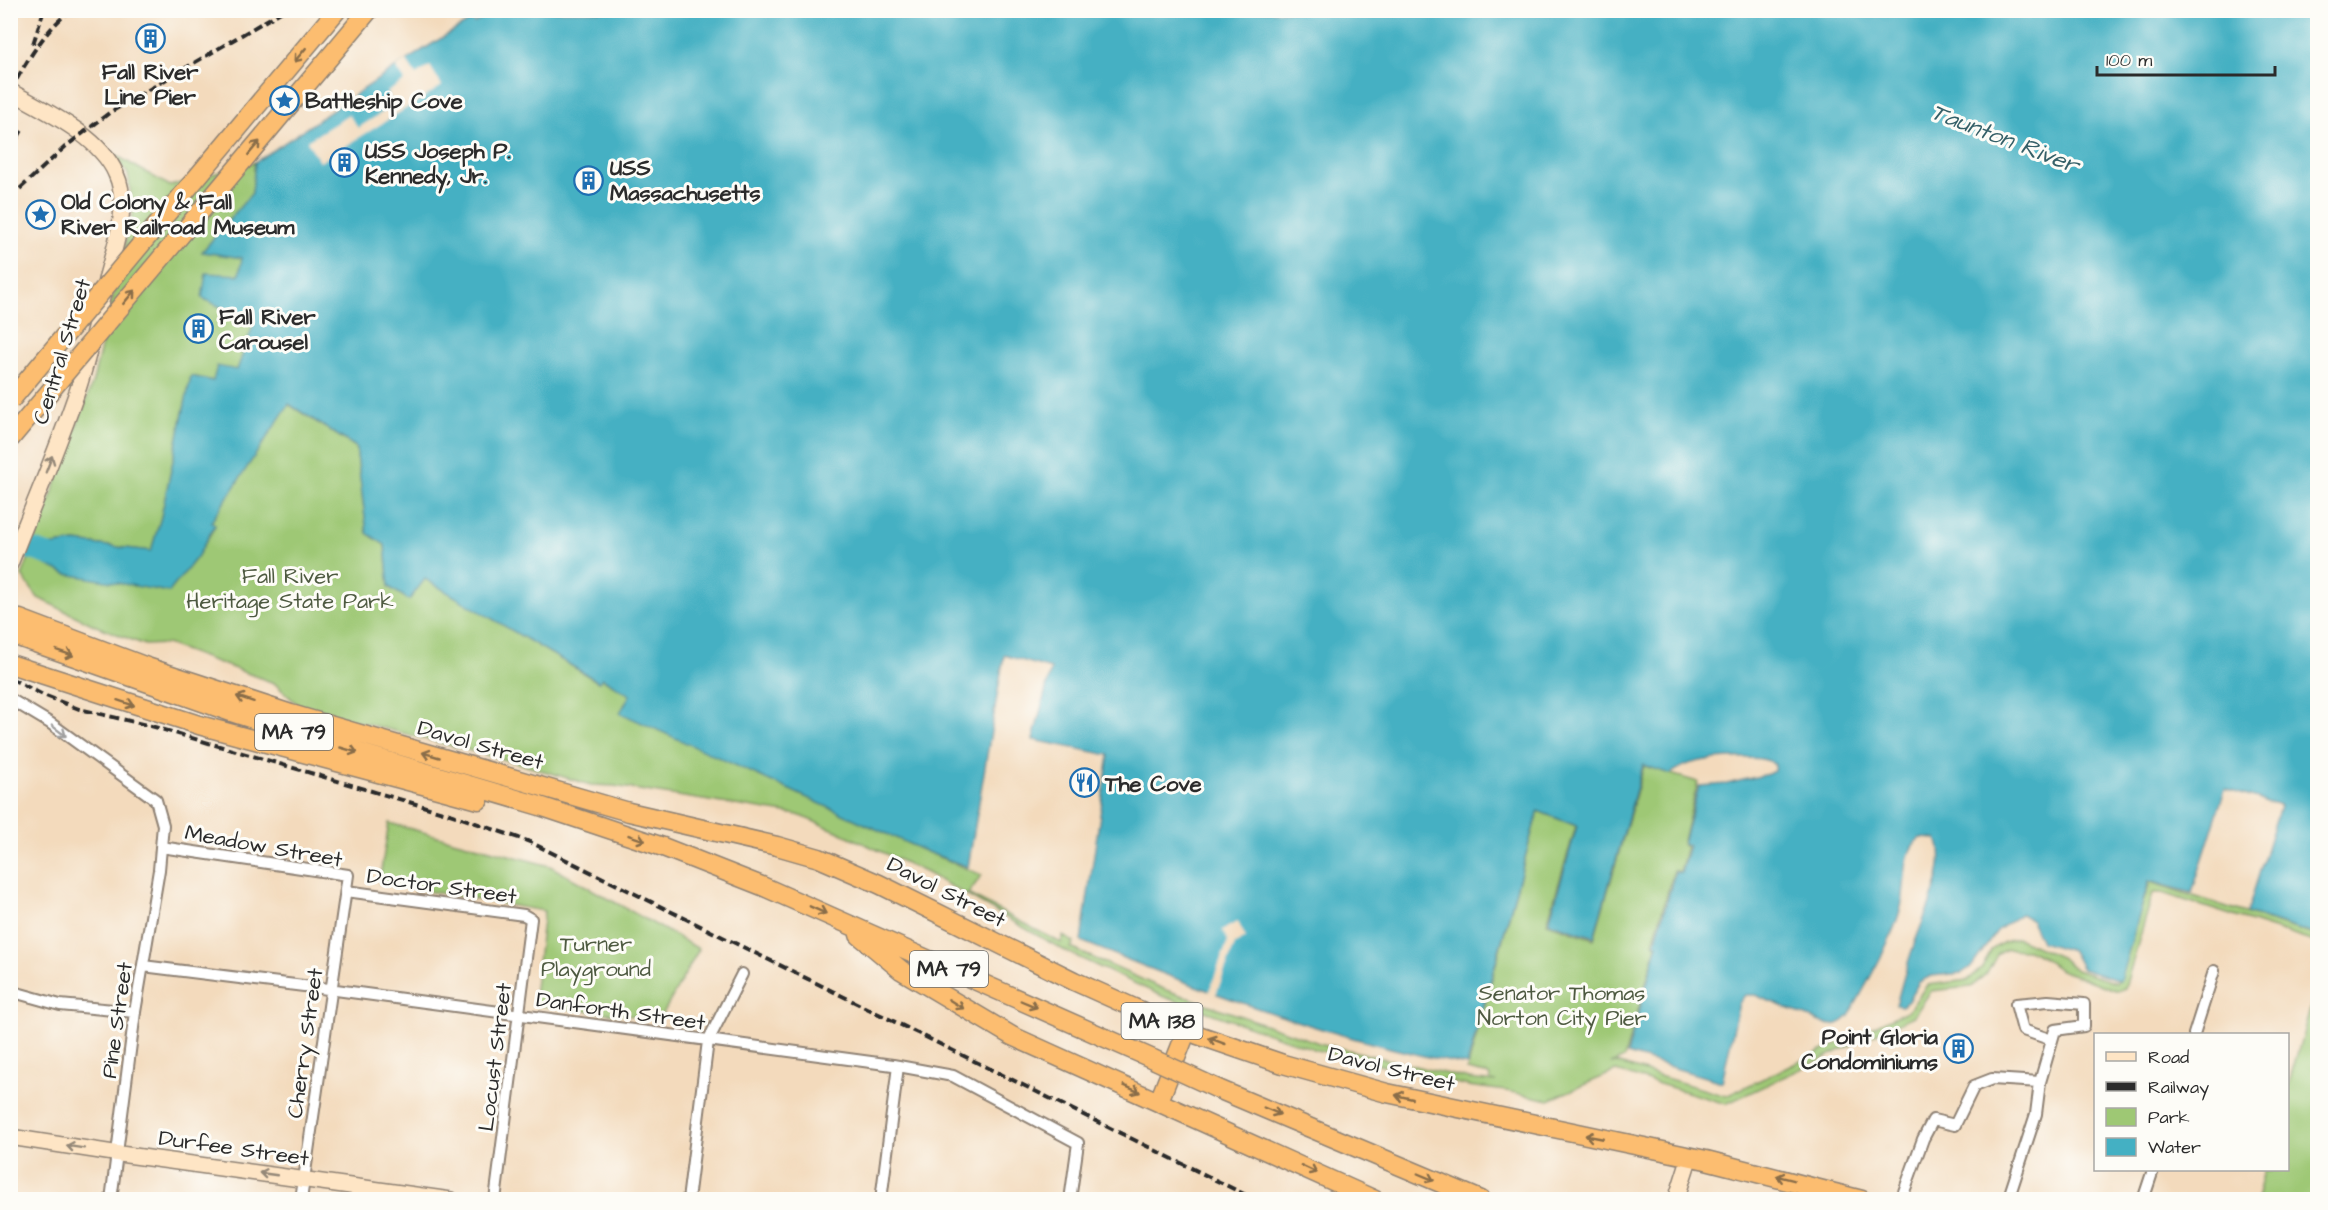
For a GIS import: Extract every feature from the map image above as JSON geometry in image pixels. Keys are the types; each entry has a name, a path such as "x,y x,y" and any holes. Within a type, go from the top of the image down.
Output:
{"highway":[{"path":"10,401 337,10"},
{"path":"10,438 369,10"},
{"name":"Davol Street","path":"10,618 20,619 147,667 291,714 487,772 650,817 798,852 840,866 900,893 1074,981 1186,1030 1283,1064 1366,1088 1690,1156 1862,1200"},
{"name":"Davol Street","path":"10,633 231,712 581,819 742,878 1218,1089 1480,1200"},
{"path":"10,664 161,714 518,810 581,819"},
{"path":"841,921 901,970 1011,1036 1375,1200"},
{"path":"1159,1101 1186,1030"}],"street":[{"name":"Central Street","path":"10,92 87,138 108,158 119,180 122,198 120,223 78,388 10,564"},
{"name":"Pine Street","path":"10,699 50,723 156,800 163,825 135,1012 111,1200"},
{"name":"Meadow Street","path":"161,847 348,875 346,891"},
{"name":"Doctor Street","path":"346,891 524,915 531,920"},
{"name":"Cherry Street","path":"301,1200 346,891"},
{"name":"Locust Street","path":"495,1200 531,920"},
{"name":"Danforth Street","path":"143,966 332,989 898,1066 953,1076 1078,1143 1070,1200"},
{"path":"2195,1033 2214,970"},
{"path":"687,1200 708,1041 742,974"},
{"path":"10,992 60,1005 135,1012"},
{"path":"2008,1200 2036,1114 2040,1082 2055,1030 2084,1026 2084,1004 2048,1001 2016,1004 2024,1030 2052,1040"},
{"path":"881,1200 898,1066"},
{"path":"1901,1200 1923,1139 1933,1120 1955,1125 1974,1086 1992,1079 2040,1082"},
{"name":"Durfee Street","path":"10,1137 451,1200"},
{"path":"1676,1200 1690,1156"},
{"path":"2143,1200 2153,1171"}],"green space":[{"name":"Fall River Heritage State Park","path":"110,152 170,186 255,162 252,193 202,252 243,257 239,275 255,323 237,370 213,381 191,376 161,517 151,551 75,542 41,547 169,592 197,557 215,526 211,522 288,404 356,447 367,533 385,545 389,587 409,600 425,578 598,682 601,678 631,695 621,713 982,875 968,894 1061,943 1063,936 1074,942 1071,948 1166,990 1319,1043 1469,1079 1496,1082 1491,1081 1489,1075 1467,1070 1538,811 1576,826 1547,923 1594,939 1644,766 1698,782 1682,844 1687,846 1680,872 1674,870 1653,943 1657,945 1624,1058 1611,1064 1616,1063 1726,1096 1909,1010 1927,985 1968,980 1982,968 1991,950 2004,942 2017,938 2062,958 2076,970 2116,983 2150,882 2317,936 2317,943 2162,893 2153,893 2125,988 2118,991 2060,970 2041,956 2027,950 2007,949 1997,955 1987,973 1971,987 1931,991 1914,1016 1726,1104 1616,1071 1549,1100 1468,1086 1317,1050 1164,997 1067,952 927,873 798,815 614,786 591,785 513,762 310,709 296,703 274,683 167,644 145,645 96,626 38,598 22,576 93,381 133,211 128,174"},
{"name":"Turner Playground","path":"389,823 550,866 699,949 660,1019 533,1005 544,911 379,883"},
{"path":"2317,984 2317,1199 2257,1199 2264,1171 2289,1171 2289,1082"}],"water":[{"name":"Taunton River","path":"480,11 2317,11 2317,935 2247,913 2280,806 2225,789 2192,893 2149,881 2120,981 2082,969 2072,951 2041,942 2031,920 2021,914 1997,931 1972,966 1962,973 1931,976 1919,982 1908,1001 1902,1006 1896,1005 1912,950 1938,877 1940,850 1937,839 1920,838 1914,844 1907,860 1903,898 1897,920 1878,963 1849,1016 1838,1024 1825,1024 1755,995 1745,995 1739,1003 1722,1082 1627,1054 1658,944 1655,943 1675,872 1681,873 1689,845 1683,843 1699,786 1727,784 1768,774 1774,771 1775,764 1749,758 1714,759 1689,764 1670,774 1643,765 1594,937 1549,922 1577,826 1538,811 1467,1065 1368,1042 1271,1013 1081,941 1109,755 1033,740 1051,669 1004,655 968,867 927,852 620,713 630,695 602,678 599,682 425,579 409,600 389,587 385,545 367,533 356,447 289,404 211,522 215,525 197,557 169,592 66,574 30,557 34,545 41,547 75,542 151,551 161,517 191,376 213,381 217,366 237,370 254,323 202,298 206,273 239,275 242,258 202,252 252,193 255,162 417,54 472,20 474,23 483,18"}],"pier":[{"path":"406,60 416,75 430,66 442,86 320,162 307,141 349,115 358,128 394,105 387,92 405,81 396,67"},
{"path":"1238,922 1246,938 1235,944 1215,997 1208,994 1228,941 1222,930"}],"waterway":[{"path":"10,542 58,558"}],"railway":[{"path":"33,44 44,10"},
{"path":"10,91 44,37 71,10"},
{"path":"10,198 65,147 109,113 284,10"},
{"path":"10,150 24,127"},
{"path":"10,678 43,695 79,709 151,726 453,815 530,842 1256,1200"}],"place":[{"name":"Fall River Line Pier","path":"150,39"},
{"name":"Battleship Cove","path":"284,100"},
{"name":"USS Joseph P. Kennedy, Jr.","path":"344,163"},
{"name":"USS Massachusetts","path":"589,180"},
{"name":"Old Colony & Fall River Railroad Museum","path":"40,214"},
{"name":"Fall River Carousel","path":"198,329"},
{"name":"The Cove","path":"1084,783"},
{"name":"Point Gloria Condominiums","path":"1959,1049"}],"park label":[{"name":"Senator Thomas Norton City Pier","path":"1562,1004"}]}
